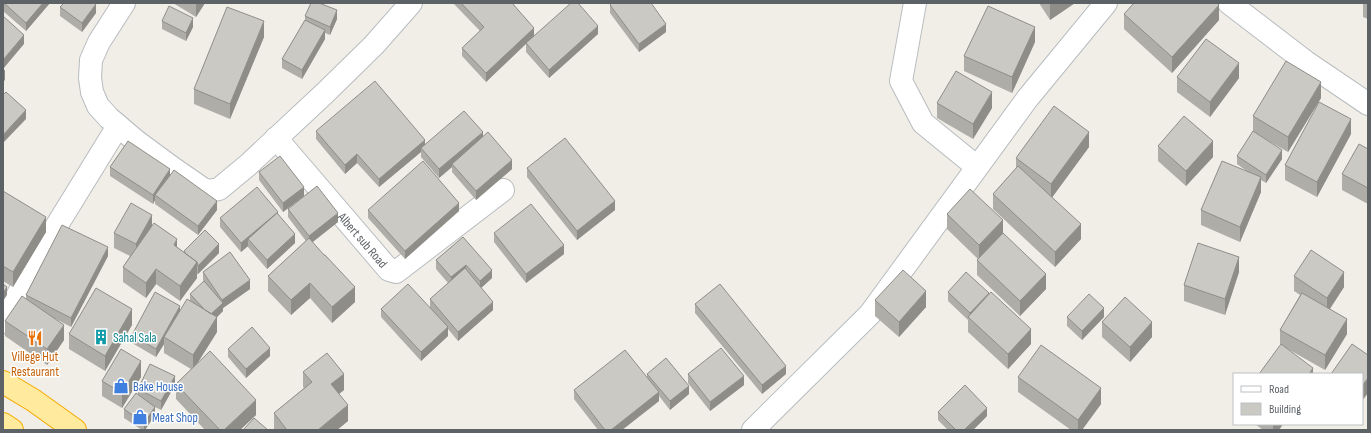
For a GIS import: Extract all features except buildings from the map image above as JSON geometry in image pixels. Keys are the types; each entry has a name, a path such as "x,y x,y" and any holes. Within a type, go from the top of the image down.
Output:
{"highway":[{"path":"3,382 33,400 75,430"},
{"path":"3,424 12,430"}],"street":[{"path":"124,3 99,42 91,60 90,78 92,92 98,106 136,141 174,169 209,191 219,188 248,165 374,45 411,3"},
{"path":"915,3 901,81 923,123 976,167"},
{"path":"753,430 870,314 1027,99 1106,3"},
{"path":"1229,3 1306,62 1368,104"},
{"path":"3,322 46,243 118,126"},
{"name":"Albert sub Road","path":"276,138 389,270 396,272 503,190"}],"place":[{"name":"Sahal Sala","path":"101,337"},
{"name":"Villege Hut Restaurant","path":"35,338"},
{"name":"Bake House","path":"121,386"},
{"name":"Meat Shop","path":"140,417"}]}
